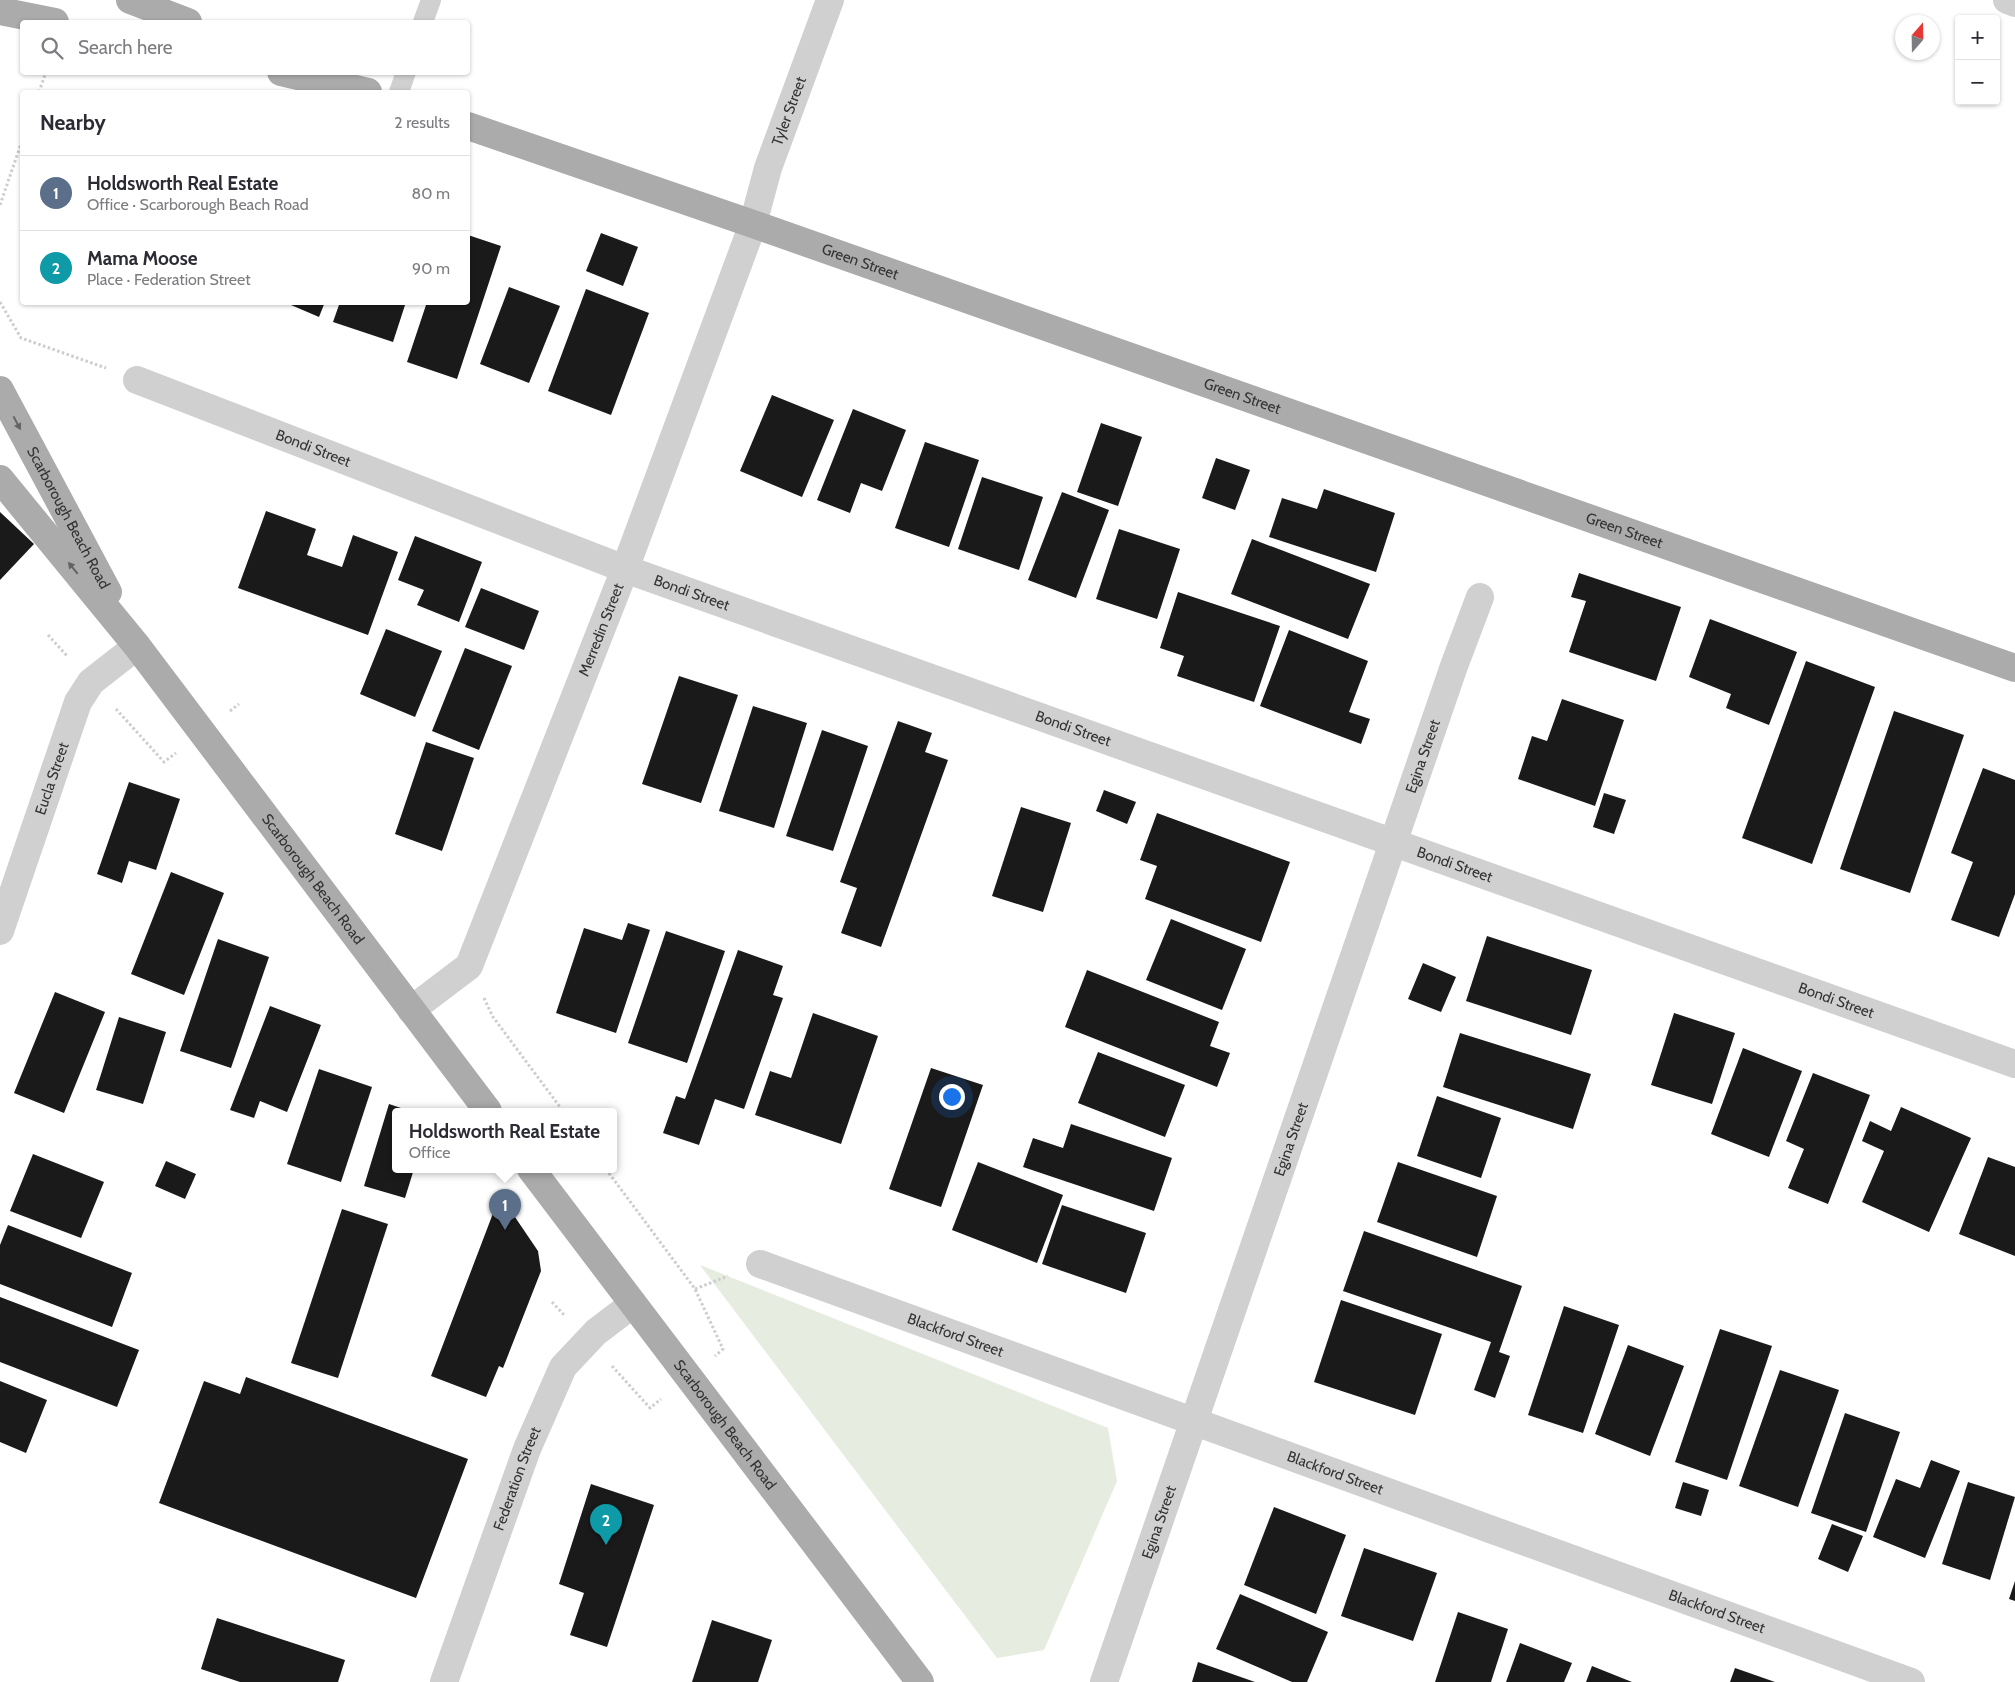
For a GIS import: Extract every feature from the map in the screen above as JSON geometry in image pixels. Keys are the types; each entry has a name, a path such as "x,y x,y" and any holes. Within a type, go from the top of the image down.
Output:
{"main road":[{"path":"130,0 183,20"},
{"path":"0,11 45,20"},
{"path":"295,75 360,90"},
{"path":"326,75 364,90"},
{"name":"Green Street","path":"470,127 753,224 2015,668"},
{"name":"Scarborough Beach Road","path":"0,390 137,646"},
{"name":"Scarborough Beach Road","path":"0,479 137,646 486,1108"},
{"name":"Scarborough Beach Road","path":"535,1173 920,1682"}],"street":[{"name":"Tyler Street","path":"753,224 768,168 830,0"},
{"path":"2007,0 2015,3"},
{"name":"Merredin Street","path":"469,966 625,569 753,224"},
{"name":"Bondi Street","path":"137,380 625,569 2015,1064"},
{"name":"Egina Street","path":"1104,1682 1480,597"},
{"name":"Eucla Street","path":"0,932 78,702 91,682 137,646"},
{"path":"411,1010 469,966"},
{"name":"Blackford Street","path":"760,1264 1911,1682"},
{"name":"Federation Street","path":"444,1682 528,1449 563,1367 596,1332 633,1304"}],"lane":[{"path":"424,20 431,0"},
{"path":"400,90 405,75"}],"path":[{"path":"40,90 45,75"},
{"path":"0,206 20,146"},
{"path":"0,302 21,338 137,380"},
{"path":"469,966 493,1017 561,1108"},
{"path":"609,1173 696,1289 724,1349"}],"shaded area":[{"path":"700,1265 1108,1428 1117,1481 1044,1650 997,1658"}],"building":[{"path":"601,233 638,247 623,286 586,271"},
{"path":"470,236 501,246 457,379 407,362 426,305 470,305"},
{"path":"509,287 560,306 529,383 480,364"},
{"path":"586,289 649,313 611,415 548,391"},
{"path":"291,305 324,305 319,317"},
{"path":"339,305 405,305 393,342 333,322"},
{"path":"772,395 834,420 802,497 740,471"},
{"path":"853,409 906,430 882,491 861,483 850,513 817,500"},
{"path":"1101,423 1142,437 1118,506 1077,492"},
{"path":"925,442 979,460 949,547 895,528"},
{"path":"1216,458 1250,470 1235,510 1202,498"},
{"path":"982,477 1043,497 1019,570 958,549"},
{"path":"1324,489 1395,513 1376,572 1269,537 1282,498 1317,509"},
{"path":"1062,492 1109,510 1076,598 1028,580"},
{"path":"266,511 316,529 307,555 342,567 353,535 398,552 368,635 238,588"},
{"path":"0,512 34,544 0,580"},
{"path":"1119,529 1180,549 1157,619 1096,599"},
{"path":"415,536 482,562 459,622 417,605 424,590 398,580"},
{"path":"1252,539 1370,584 1348,639 1231,594"},
{"path":"1579,573 1681,607 1656,681 1569,652 1586,601 1571,597"},
{"path":"481,588 539,611 524,650 465,627"},
{"path":"1178,592 1280,626 1254,702 1177,676 1184,656 1160,648"},
{"path":"1710,619 1797,652 1769,725 1726,708 1731,694 1689,677"},
{"path":"386,629 442,651 415,717 360,694"},
{"path":"1289,630 1368,661 1349,712 1370,719 1361,744 1260,706"},
{"path":"465,648 512,666 479,750 432,731"},
{"path":"1806,661 1875,687 1812,864 1742,838"},
{"path":"679,676 738,695 701,803 642,784"},
{"path":"1562,699 1624,720 1595,806 1518,779 1532,736 1547,741"},
{"path":"753,706 807,723 774,828 719,811"},
{"path":"1894,711 1964,735 1910,893 1840,869"},
{"path":"898,721 932,733 925,752 948,760 881,947 841,933 857,888 840,882"},
{"path":"822,730 868,746 833,851 786,836"},
{"path":"426,742 474,758 442,851 395,834"},
{"path":"1983,768 2015,780 2015,894 1999,937 1951,920 1973,862 1951,853"},
{"path":"129,782 180,799 156,870 129,861 122,883 97,874"},
{"path":"1104,790 1136,802 1127,824 1096,811"},
{"path":"1604,793 1626,800 1614,834 1593,827"},
{"path":"1021,807 1071,823 1043,912 992,896"},
{"path":"1157,813 1290,862 1261,942 1145,899 1157,866 1140,860"},
{"path":"171,872 224,893 184,995 131,974"},
{"path":"1171,919 1246,949 1222,1010 1146,980"},
{"path":"628,923 650,930 616,1033 556,1013 584,928 622,940"},
{"path":"666,931 725,951 687,1063 628,1043"},
{"path":"1487,936 1592,970 1571,1035 1466,1001"},
{"path":"218,939 269,957 231,1068 180,1051"},
{"path":"738,950 783,966 773,995 783,998 744,1109 715,1099 699,1145 663,1133 676,1096 685,1099"},
{"path":"1423,963 1456,977 1441,1012 1408,999"},
{"path":"1087,970 1219,1022 1210,1046 1230,1053 1217,1087 1065,1027"},
{"path":"55,992 105,1012 64,1113 14,1093"},
{"path":"270,1006 321,1025 287,1112 260,1101 254,1118 230,1110"},
{"path":"813,1013 878,1036 841,1144 755,1115 770,1071 791,1078"},
{"path":"1674,1013 1735,1033 1712,1104 1651,1085"},
{"path":"119,1017 166,1032 143,1104 96,1090"},
{"path":"1460,1033 1591,1074 1573,1129 1443,1087"},
{"path":"1743,1048 1802,1071 1769,1157 1711,1134"},
{"path":"1098,1052 1185,1085 1165,1137 1078,1103"},
{"path":"931,1068 983,1085 941,1207 889,1189"},
{"path":"319,1069 372,1087 341,1182 287,1164"},
{"path":"1813,1073 1870,1095 1828,1204 1788,1188 1804,1149 1786,1141"},
{"path":"1437,1096 1501,1118 1481,1178 1417,1156"},
{"path":"389,1104 401,1108 392,1108 392,1173 413,1173 405,1198 364,1186"},
{"path":"1901,1107 1971,1138 1929,1232 1862,1202 1884,1151 1862,1141 1870,1121 1891,1131"},
{"path":"1071,1124 1172,1158 1154,1211 1023,1167 1033,1138 1063,1148"},
{"path":"33,1154 104,1182 81,1238 10,1211"},
{"path":"1988,1157 2015,1167 2015,1256 1959,1234"},
{"path":"166,1161 196,1174 185,1199 155,1186"},
{"path":"978,1162 1063,1195 1037,1263 952,1230"},
{"path":"1398,1162 1497,1196 1477,1257 1377,1222"},
{"path":"500,1195 538,1251 541,1271 503,1368 499,1366 486,1397 431,1376"},
{"path":"1062,1205 1146,1233 1126,1293 1042,1264"},
{"path":"342,1209 388,1224 338,1378 291,1363"},
{"path":"8,1225 132,1273 112,1327 0,1284 0,1245"},
{"path":"1364,1231 1522,1286 1499,1352 1510,1356 1495,1398 1474,1390 1491,1342 1343,1291"},
{"path":"0,1297 139,1350 117,1407 0,1362"},
{"path":"1341,1300 1442,1334 1415,1415 1314,1382"},
{"path":"1564,1306 1619,1325 1583,1433 1528,1415"},
{"path":"1720,1329 1772,1346 1727,1480 1675,1462"},
{"path":"1628,1345 1684,1366 1650,1456 1595,1434"},
{"path":"1780,1370 1839,1390 1798,1507 1739,1486"},
{"path":"246,1377 468,1459 416,1598 159,1503 204,1381 240,1394"},
{"path":"0,1381 47,1400 26,1453 0,1442"},
{"path":"1845,1413 1900,1432 1866,1532 1811,1513"},
{"path":"1931,1460 1960,1471 1925,1558 1873,1537 1896,1479 1920,1488"},
{"path":"1683,1482 1709,1490 1701,1516 1675,1508"},
{"path":"1968,1482 2015,1497 1990,1580 1942,1564"},
{"path":"591,1484 654,1505 607,1647 570,1635 584,1593 559,1584"},
{"path":"1274,1507 1346,1535 1316,1614 1244,1585"},
{"path":"1832,1524 1863,1536 1848,1572 1818,1559"},
{"path":"1364,1548 1437,1573 1413,1641 1341,1616"},
{"path":"2015,1581 2015,1601 2009,1599"},
{"path":"1240,1594 1328,1632 1307,1682 1292,1682 1216,1649"},
{"path":"1458,1612 1508,1629 1491,1682 1435,1682"},
{"path":"217,1618 345,1660 338,1682 240,1682 201,1669"},
{"path":"712,1620 772,1640 758,1682 692,1682"},
{"path":"1520,1643 1572,1663 1564,1682 1506,1682"},
{"path":"1198,1662 1255,1682 1192,1682"},
{"path":"1592,1666 1632,1682 1586,1682"},
{"path":"1735,1668 1775,1682 1730,1682"}],"place":[{"name":"Holdsworth Real Estate","path":"505,1230"},
{"name":"Mama Moose","path":"606,1545"}]}
